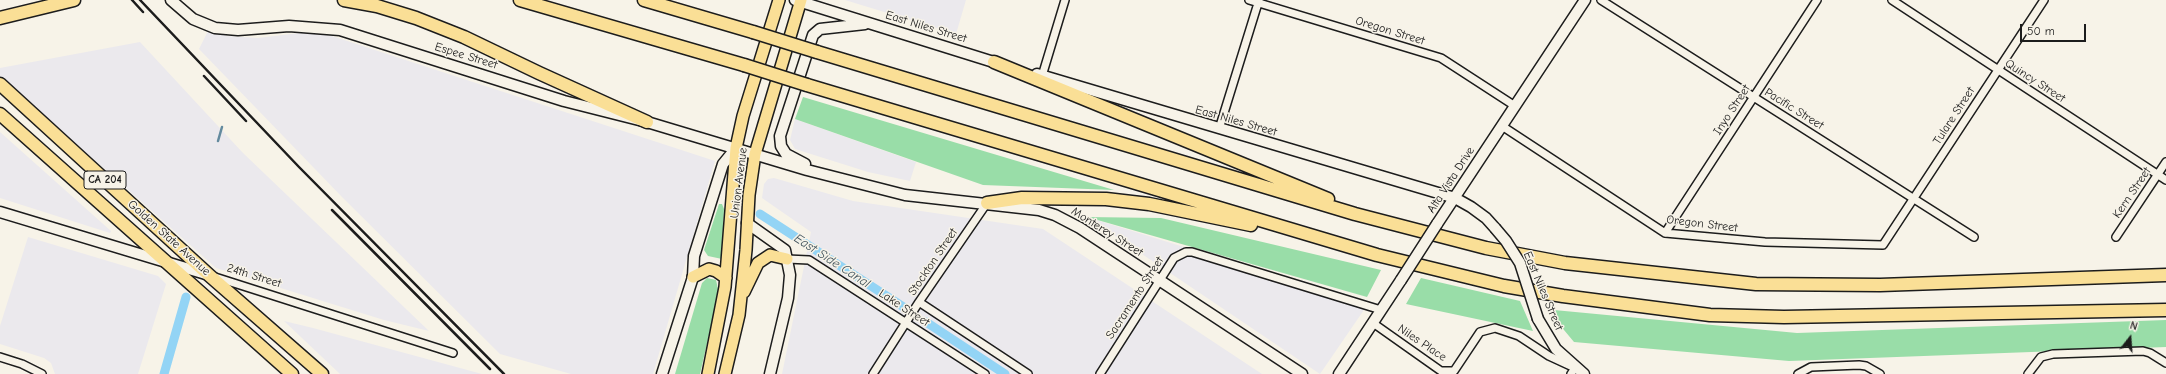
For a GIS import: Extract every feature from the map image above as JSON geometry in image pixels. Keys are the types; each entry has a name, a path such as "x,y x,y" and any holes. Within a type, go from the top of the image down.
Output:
{"highway":[{"path":"0,18 74,0"},
{"path":"344,0 377,6 416,18 464,36 539,74 647,122"},
{"path":"510,0 524,1 744,65 1315,238 1377,255 1504,286 1644,307 1710,314 1784,317 1855,317 2166,310"},
{"path":"644,0 1355,214 1486,248 1565,263 1756,284 1880,284 2166,275"},
{"path":"994,62 1340,203 1355,214"},
{"name":"Golden State Avenue","path":"0,84 210,276 322,374"},
{"name":"Golden State Avenue","path":"0,114 292,374"},
{"path":"987,203 1022,198 1106,199 1149,204 1315,238"}],"main road":[{"name":"Espee Street","path":"171,0 193,19 215,28 238,30 289,26 340,30 564,101 647,122 755,154"},
{"name":"Union Avenue","path":"708,374 726,278 736,148 743,116 779,0"},
{"name":"Union Avenue","path":"725,374 740,299 748,195 755,154 799,0"},
{"name":"East Niles Street","path":"799,0 994,62 1454,198 1471,207 1486,218 1506,241 1520,263 1538,319 1556,349 1573,371 1584,374"},
{"name":"Alta Vista Drive","path":"1339,374 1585,0"},
{"path":"827,175 786,154 781,146 780,136 813,35 820,29 869,23"},
{"name":"Union Avenue","path":"662,374 693,276 694,256 723,164 736,148"},
{"name":"Monterey Street","path":"755,154 827,175 905,195 1019,206 1055,215 1080,228 1302,374"},
{"name":"24th Street","path":"0,212 210,276"},
{"path":"747,223 785,250 790,275 788,298 770,374"},
{"path":"740,299 758,263 770,255 787,260"},
{"path":"693,276 709,269 716,271 726,278"}],"street":[{"path":"1042,76 1065,0"},
{"name":"Oregon Street","path":"1249,0 1258,1 1441,58 1515,106"},
{"name":"Pacific Street","path":"1601,0 1914,197 1974,237"},
{"name":"Inyo Street","path":"1665,232 1817,0"},
{"name":"Quincy Street","path":"1892,0 2166,180"},
{"name":"Tulare Street","path":"1883,244 2044,0"},
{"path":"1219,129 1258,1"},
{"name":"Oregon Street","path":"1502,126 1665,232 1765,242 1883,244"},
{"name":"Kern Street","path":"2116,237 2166,162"},
{"name":"Stockton Street","path":"873,374 919,302 987,203"},
{"name":"Sacramento Street","path":"1100,374 1159,280 1174,258 1179,254 1192,252 1381,310"},
{"name":"Lake Street","path":"787,260 809,260 985,374"},
{"name":"24th Street","path":"210,276 453,352"},
{"name":"Lake Street","path":"919,302 1028,374"},
{"name":"Niles Place","path":"1373,323 1441,371 1454,371 1480,332 1495,328 1519,336 1573,371"},
{"path":"2028,374 2036,362 2048,354 2143,351 2150,353 2166,363"},
{"path":"0,357 22,364 42,374"},
{"path":"1801,372 1811,367 1859,365 1866,366 1880,374"}],"shaded area":[{"path":"845,0 966,0 956,34"},
{"path":"313,27 317,33 332,36 715,161 653,374 571,374 500,354 342,197 199,49 209,29 227,36 258,38 299,33"},
{"path":"140,42 243,153 429,331 384,320 216,268 0,76 0,68"},
{"path":"795,119 916,162 910,181 868,172 795,149 790,140"},
{"path":"0,132 111,231 110,233 0,198"},
{"path":"774,178 853,201 1043,229 1262,374 782,374 811,232 762,198 764,184 768,179"},
{"path":"1087,217 1368,304 1320,374"},
{"path":"28,237 158,276 166,284 138,374 55,374 51,363 44,358 0,344 0,326"},
{"path":"284,321 313,328 482,374 340,374"}],"green space":[{"path":"803,97 1114,190 983,185 795,119"},
{"path":"719,204 722,204 724,209 722,259 708,256 704,250"},
{"path":"1087,217 1161,218 1381,270 1367,297"},
{"path":"707,278 716,280 718,289 700,374 675,374 702,283"},
{"path":"1421,278 1520,301 1533,331 1406,304"},
{"path":"1554,310 1797,333 2166,320 2166,347 1789,361 1574,342 1559,324"}],"waterway":[{"path":"218,141 222,127"},
{"name":"East Side Canal","path":"760,214 905,308"},
{"path":"164,374 186,297"},
{"name":"East Side Canal","path":"926,322 1005,374"}],"railway":[{"path":"132,0 143,12"},
{"path":"140,0 299,167 504,374"},
{"path":"204,76 246,121"},
{"path":"332,210 490,369"}]}
